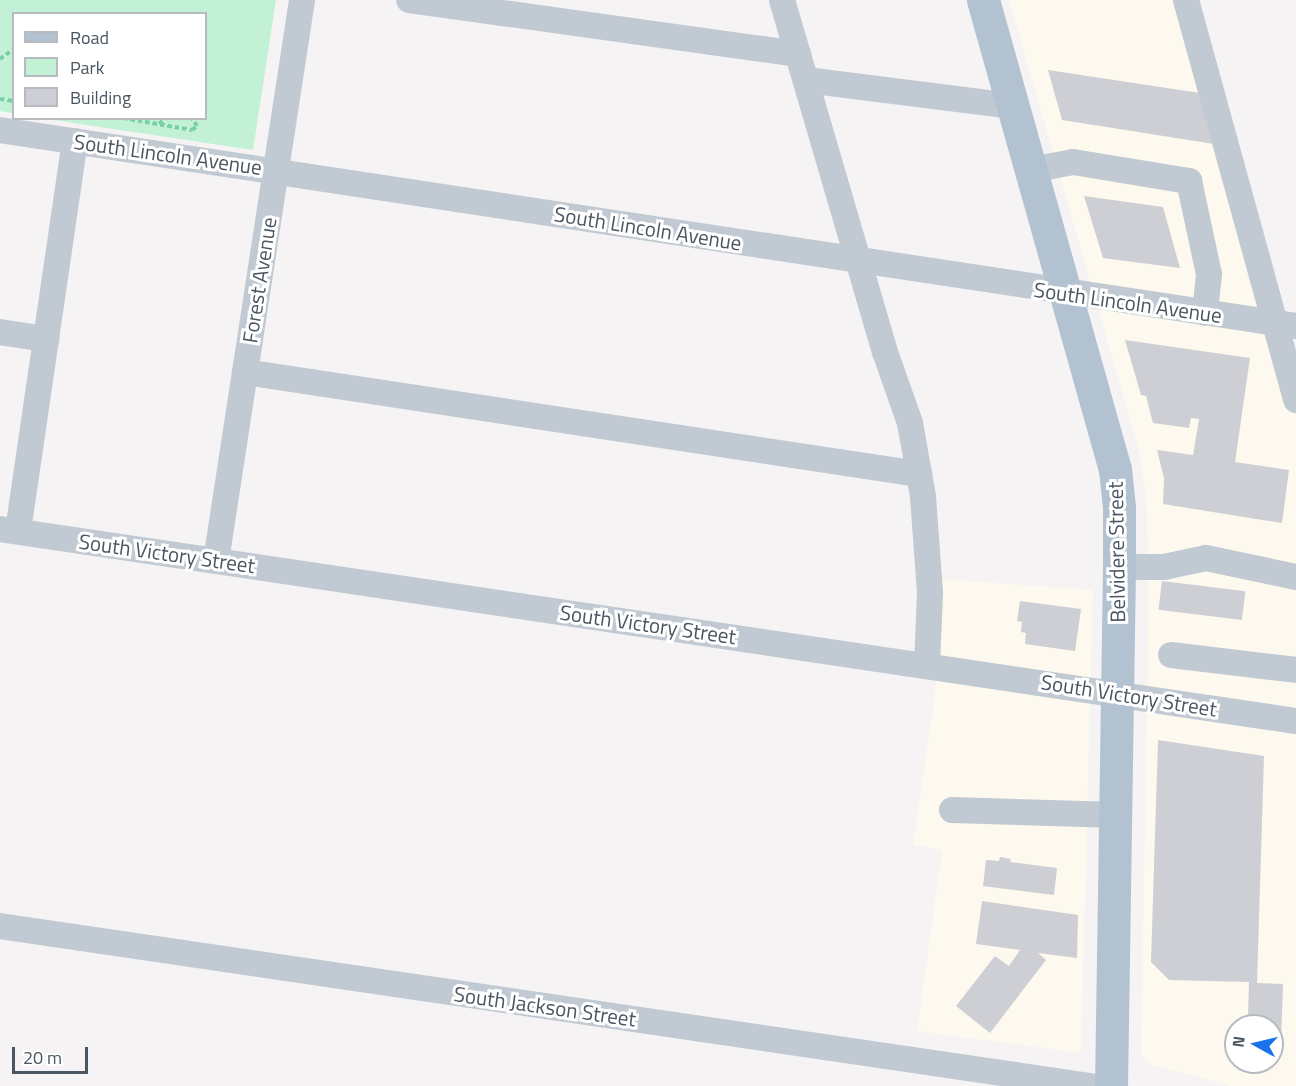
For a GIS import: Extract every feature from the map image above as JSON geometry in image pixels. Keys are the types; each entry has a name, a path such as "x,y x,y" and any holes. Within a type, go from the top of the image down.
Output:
{"main road":[{"name":"Belvidere Street","path":"983,0 1115,469 1119,507 1119,567 1116,693 1117,815 1111,1086"}],"street":[{"name":"Forest Avenue","path":"216,561 302,0"},
{"path":"409,0 798,54"},
{"path":"782,0 885,352 910,423 923,497 930,593 927,665"},
{"path":"1186,0 1286,325 1296,400"},
{"path":"806,80 1013,106"},
{"name":"South Lincoln Avenue","path":"0,130 276,170 1286,325"},
{"path":"9,530 46,339 75,141"},
{"path":"1032,170 1073,162 1189,181 1209,274 1205,313"},
{"path":"0,332 46,339"},
{"path":"245,372 919,474"},
{"name":"South Victory Street","path":"9,530 1296,721"},
{"path":"1119,567 1164,567 1206,558 1296,577"},
{"path":"1171,655 1296,670"},
{"path":"952,810 1117,815"},
{"name":"South Jackson Street","path":"0,926 1090,1086"}],"path":[{"path":"133,120 192,130 196,126 193,120"},
{"path":"159,125 160,120"},
{"path":"159,125 164,120"}],"shaded area":[{"path":"1009,0 1196,0 1296,365 1296,1086 1231,1086 1152,1065 1141,1054 1148,643 1147,505 1139,451"},
{"path":"939,579 1093,590 1081,1053 917,1031 942,850 913,845 936,686"}],"green space":[{"path":"0,0 276,0 253,150 54,120 207,120 207,12 12,12 12,113 0,111"}],"building":[{"path":"1048,70 1200,93 1214,144 1062,120"},
{"path":"1084,196 1163,207 1180,268 1103,258"},
{"path":"1125,340 1250,358 1235,462 1289,470 1282,523 1163,504 1164,478 1157,450 1193,455 1199,419 1191,418 1189,428 1153,423 1146,396 1141,395"},
{"path":"1162,581 1245,591 1242,620 1158,610"},
{"path":"1020,601 1081,609 1075,651 1025,644 1026,633 1021,632 1022,622 1017,621"},
{"path":"1158,740 1264,756 1257,983 1283,984 1282,1014 1248,1014 1249,982 1169,980 1151,962"},
{"path":"1000,857 1011,859 1010,862 1057,868 1054,895 983,886 986,860 999,861"},
{"path":"982,901 1078,915 1077,958 1038,953 1046,960 990,1033 956,1006 995,956 1009,966 1020,950 976,944"}]}
